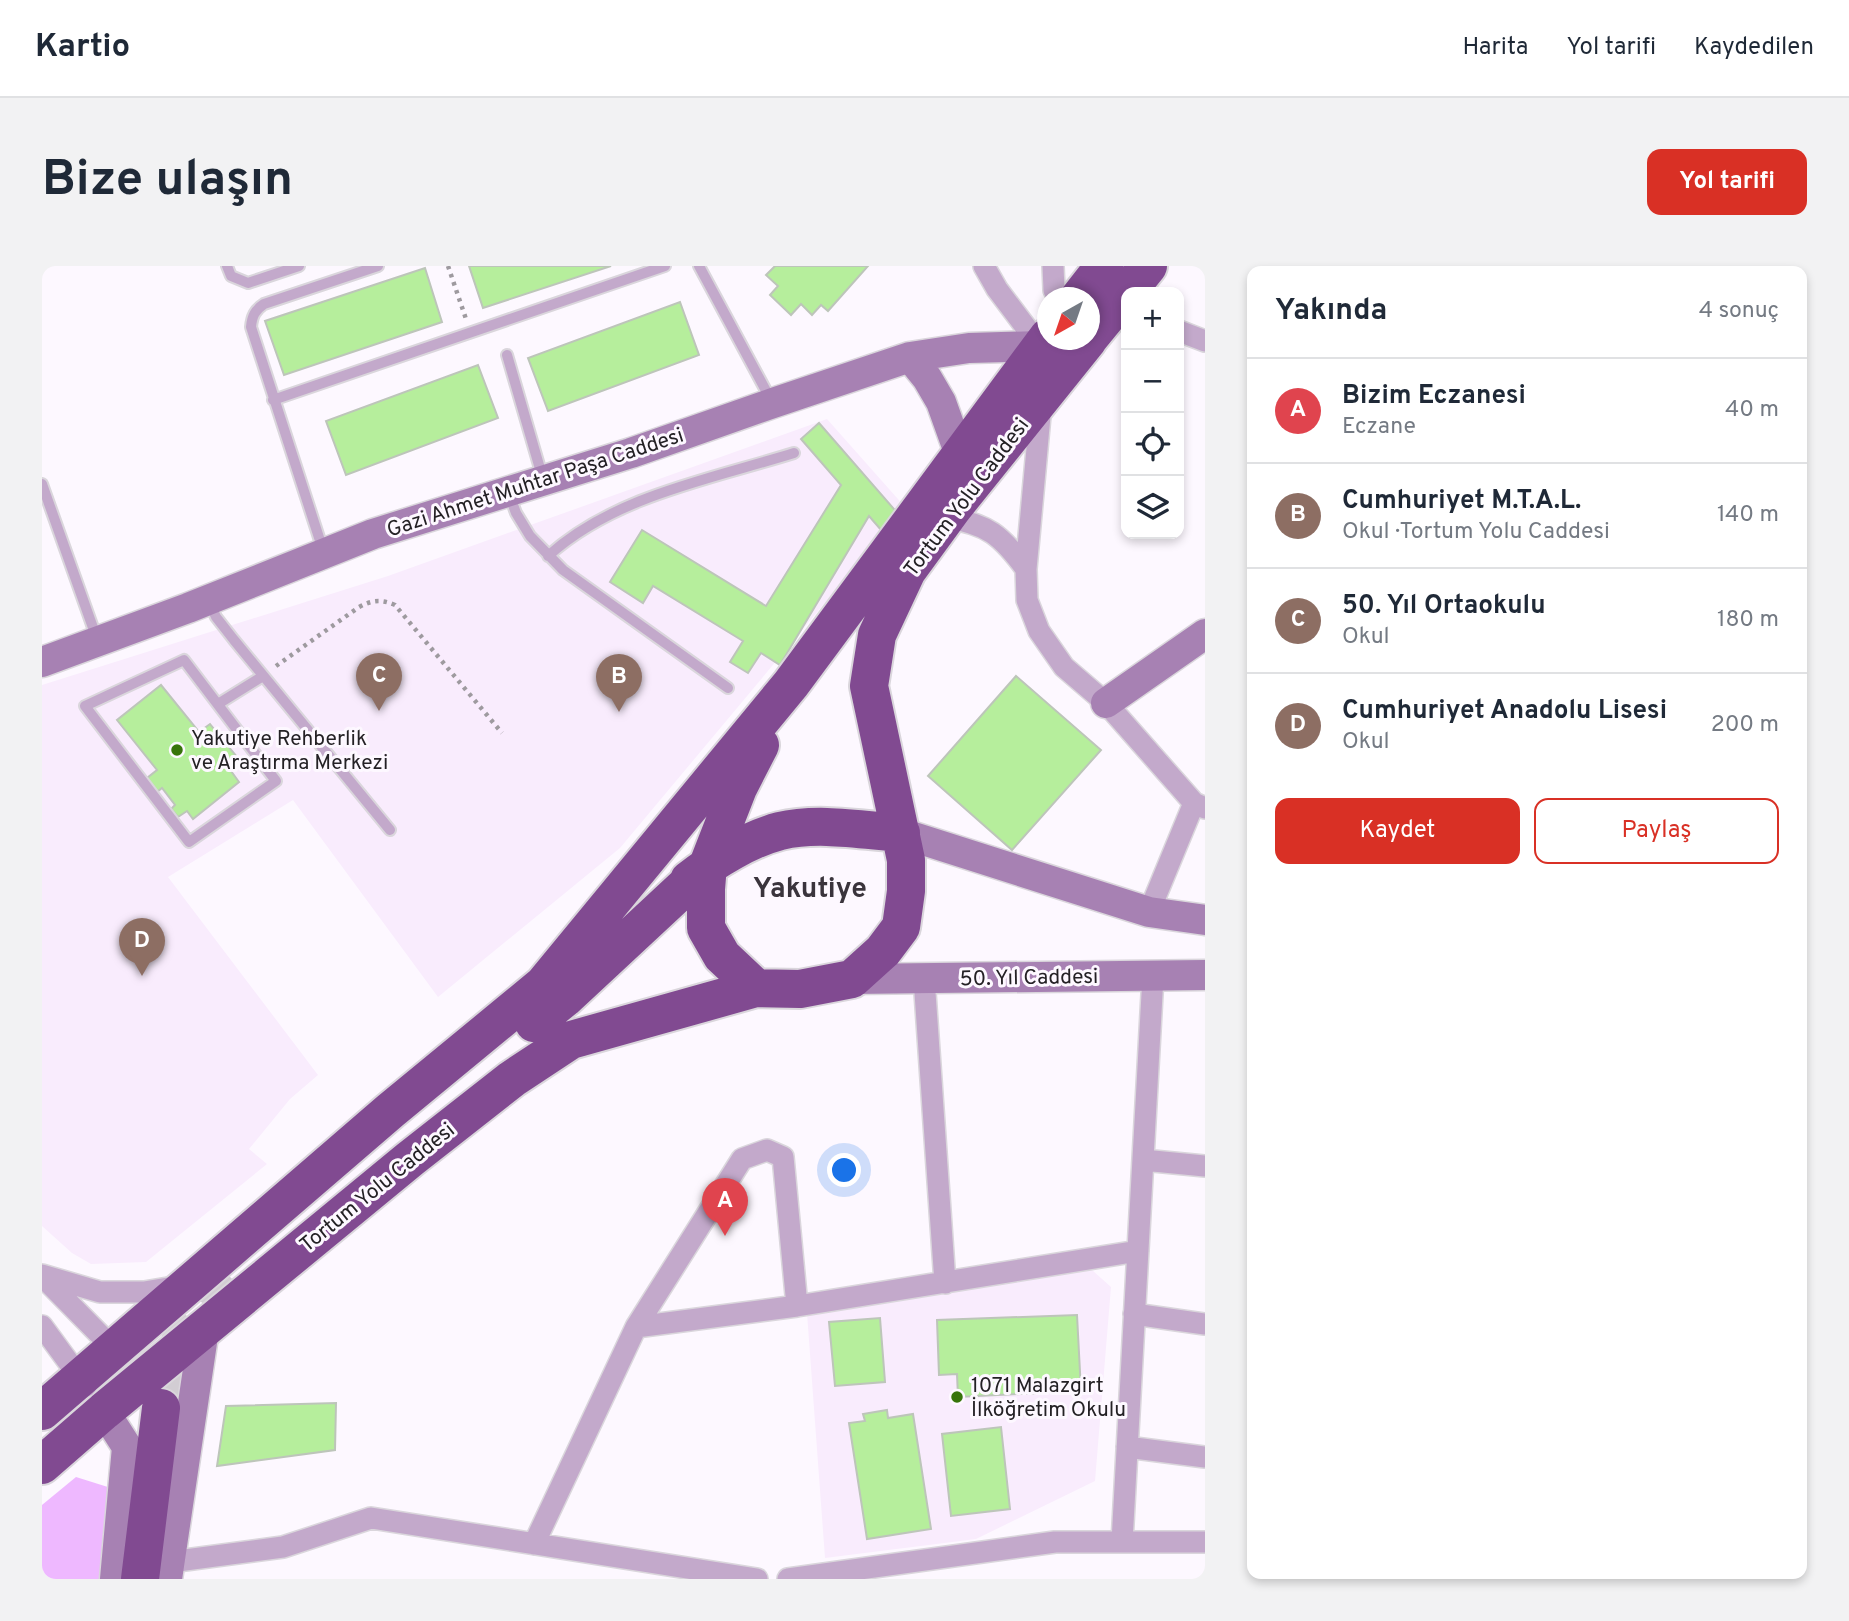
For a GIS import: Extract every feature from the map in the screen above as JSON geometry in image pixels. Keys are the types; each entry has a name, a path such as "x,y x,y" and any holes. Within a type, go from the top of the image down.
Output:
{"highway":[{"name":"Tortum Yolu Caddesi","path":"1104,266 1115,300"},
{"name":"Tortum Yolu Caddesi","path":"1100,322 1115,300 1148,266"},
{"name":"Tortum Yolu Caddesi","path":"543,985 791,684 1038,350"},
{"name":"Tortum Yolu Caddesi","path":"42,1465 410,1159 512,1079 571,1040 756,988 800,989 852,979 883,951 901,927 906,891 906,860 869,686 877,635 907,571 1079,350"},
{"name":"Tortum Yolu Caddesi","path":"756,988 722,956 706,928 708,864 738,788 791,684"},
{"name":"Tortum Yolu Caddesi","path":"42,1411 390,1111 543,985 647,914 708,864 780,831 835,828 901,833"},
{"path":"235,1268 565,998 708,864"},
{"path":"159,1573 160,1408"}],"street":[{"path":"984,266 997,289 1037,334"},
{"path":"1053,266 1054,287"},
{"path":"1184,333 1205,341"},
{"name":"Gazi Ahmet Muhtar Paşa Caddesi","path":"42,663 373,534 631,453 910,358 969,348 1037,343"},
{"path":"910,358 927,378 941,402 960,455"},
{"path":"1042,396 1026,569 1027,600 1039,631 1064,667 1106,703 1200,806 1149,912"},
{"path":"946,518 967,521 996,534 1009,545 1026,569"},
{"path":"1106,703 1205,634"},
{"path":"901,833 1149,912 1205,920"},
{"path":"1122,1542 1153,975"},
{"name":"50. Yıl Caddesi","path":"852,979 1205,975"},
{"path":"924,978 945,1283"},
{"path":"534,1544 635,1327 742,1159 767,1150 783,1157 797,1307"},
{"path":"1143,1160 1205,1166"},
{"path":"635,1327 797,1307 1138,1251"},
{"path":"42,1275 100,1292 144,1292 189,1285"},
{"path":"42,1275 114,1349"},
{"path":"1134,1314 1205,1324"},
{"path":"42,1326 127,1447 115,1579"},
{"path":"204,1329 159,1573 283,1548 371,1518 757,1579"},
{"path":"1127,1447 1205,1457"},
{"path":"788,1579 1055,1542 1205,1542"}],"lane":[{"path":"227,266 232,276 247,283 299,266"},
{"path":"325,554 251,327 255,313 264,304 377,266"},
{"path":"273,400 665,266"},
{"path":"699,266 773,403"},
{"path":"507,355 543,480"},
{"path":"548,556 581,529 634,502 794,453"},
{"path":"42,484 46,505 98,642"},
{"path":"508,491 523,525 563,570 728,688"},
{"path":"208,599 216,617 390,830"},
{"path":"184,660 218,704 276,781 189,842 85,706 184,660"},
{"path":"218,704 263,676"}],"path":[{"path":"449,266 471,333"},
{"path":"263,676 359,607 368,602 387,601 395,605 502,733"}],"shaded area":[{"path":"827,419 905,507 620,848 438,997 293,800 168,877 318,1075 290,1099 249,1149 267,1164 146,1262 91,1264 72,1253 42,1226 42,685 388,576"},
{"name":"1071 Malazgirt İlköğretim Okulu","path":"1092,1270 1111,1287 1095,1481 976,1539 825,1558 807,1313"},
{"path":"76,1477 111,1488 102,1579 42,1579 42,1505"}],"building":[{"path":"469,266 611,266 483,308"},
{"path":"775,266 868,266 828,311 821,305 812,315 801,304 791,315 770,295 778,286 766,275"},
{"path":"425,268 442,322 284,375 265,321"},
{"path":"680,302 699,355 548,411 528,358"},
{"path":"478,365 498,418 346,475 326,421"},
{"path":"819,423 900,516 882,531 869,516 780,665 761,653 748,673 730,662 743,641 653,586 643,603 610,582 642,530 766,606 841,485 801,439"},
{"path":"1016,676 1101,750 1012,850 928,776"},
{"path":"161,685 199,732 210,724 242,763 231,771 239,782 193,819 187,811 178,817 171,809 175,805 162,788 157,792 147,778 157,770 117,720"},
{"path":"1077,1315 1081,1391 958,1397 957,1374 939,1375 937,1320"},
{"path":"880,1318 885,1382 835,1386 829,1322"},
{"path":"336,1403 335,1450 217,1466 226,1406"},
{"path":"887,1410 888,1418 913,1414 931,1529 867,1539 849,1423 865,1421 863,1414"},
{"path":"1001,1427 1010,1509 951,1516 942,1434"}],"tunnel":[{"path":"161,1408 171,1365 188,1325 204,1300 235,1268"}],"place":[{"name":"50. Yıl Ortaokulu","path":"379,711"},
{"name":"Cumhuriyet M.T.A.L.","path":"619,712"},
{"name":"Yakutiye Rehberlik ve Araştırma Merkezi","path":"177,750"},
{"name":"Cumhuriyet Anadolu Lisesi","path":"142,976"},
{"name":"Bizim Eczanesi","path":"725,1236"},
{"name":"1071 Malazgirt İlköğretim Okulu","path":"957,1397"}],"district":[{"name":"Yakutiye","path":"810,887"}]}
